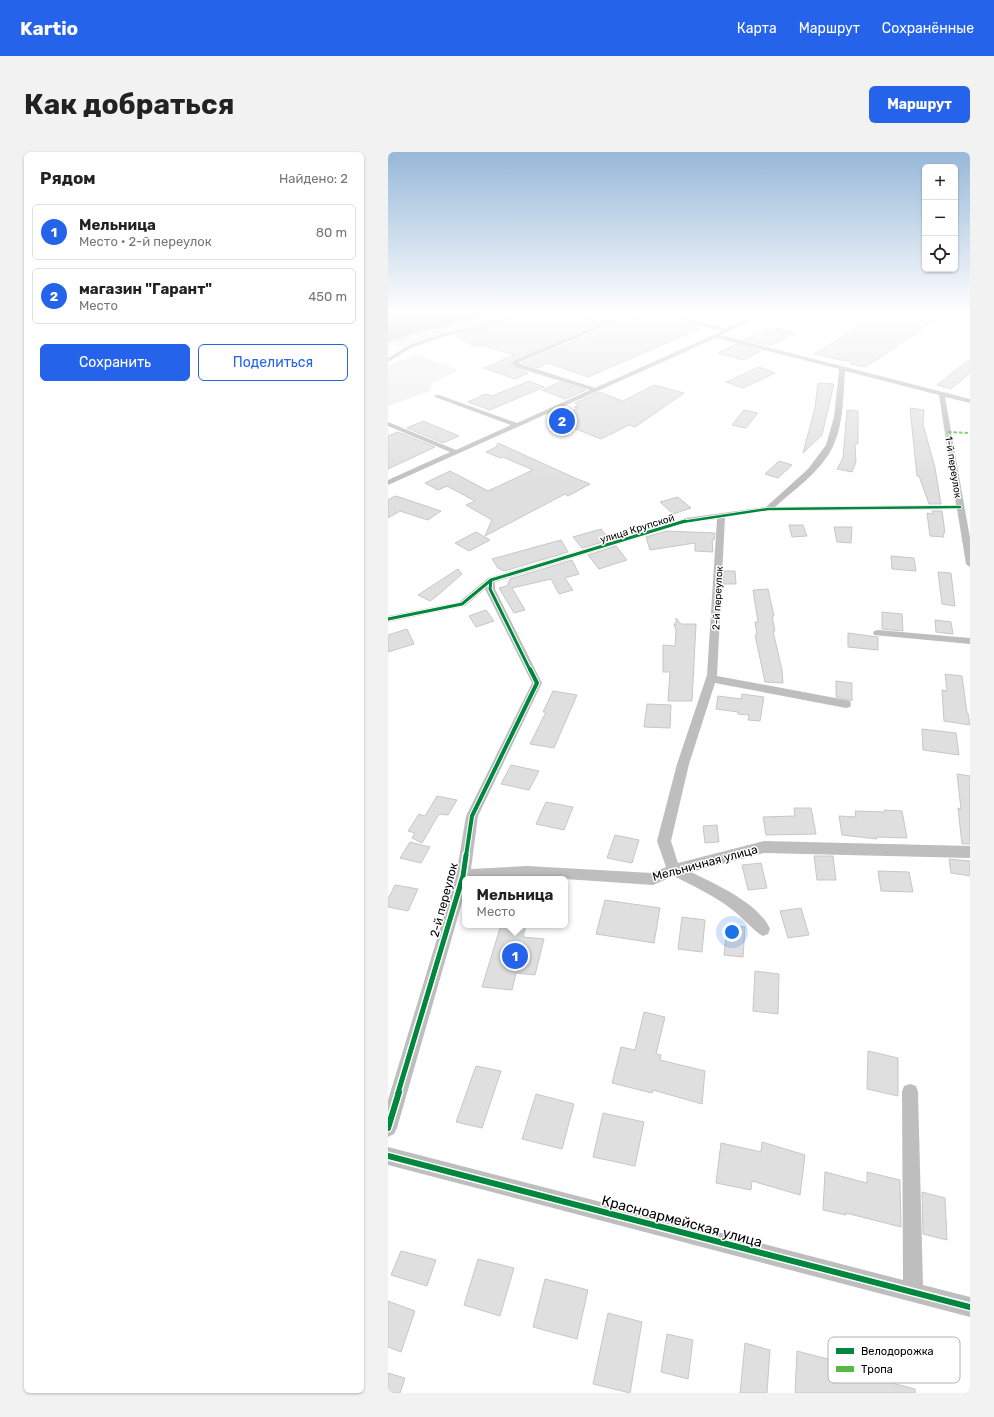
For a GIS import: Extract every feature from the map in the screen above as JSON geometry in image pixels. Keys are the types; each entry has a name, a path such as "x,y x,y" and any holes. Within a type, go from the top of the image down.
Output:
{"street":[{"path":"533,371 596,390"},
{"path":"388,483 638,371"},
{"path":"768,509 822,458 830,446 834,435 842,371"},
{"path":"849,371 970,401"},
{"name":"1-й переулок","path":"942,395 970,564"},
{"path":"437,396 517,425"},
{"path":"388,424 456,452"},
{"name":"улица Крупской","path":"388,619 462,604 491,580 690,520 768,509 960,507"},
{"name":"2-й переулок","path":"674,870 664,841 683,764 711,679 717,603 721,516"},
{"name":"2-й переулок","path":"463,876 472,816 537,683 490,589 491,580"},
{"path":"878,633 970,641"},
{"path":"711,679 846,704"},
{"name":"Мельничная улица","path":"463,876 527,872 653,879 674,870 764,846 970,852"},
{"path":"674,870 721,894 756,921 763,929"},
{"name":"2-й переулок","path":"388,1128 462,879"},
{"path":"910,1092 914,1292"},
{"name":"Красноармейская улица","path":"388,1156 970,1307"}],"shaded area":[{"path":"388,371 457,371 432,383 430,391 388,406"}],"building":[{"path":"492,371 523,371 528,373 515,379"},
{"path":"571,371 602,371 588,377"},
{"path":"750,371 769,371 775,373 743,388 726,382"},
{"path":"955,371 970,371 970,373 951,389 937,385"},
{"path":"529,381 544,387 490,410 468,402 485,394 492,396"},
{"path":"560,382 586,390 565,399 542,390"},
{"path":"818,383 834,384 822,435 803,453 815,408"},
{"path":"654,385 684,393 635,427 629,425 601,439 553,420 578,408 574,407 579,405 575,403 599,392 623,401"},
{"path":"910,408 924,410 923,424 935,468 941,504 929,504 919,476 917,476"},
{"path":"744,410 758,413 746,428 732,425"},
{"path":"847,410 858,411 858,444 855,444 856,462 852,472 837,469 843,458"},
{"path":"423,421 459,436 443,443 407,428"},
{"path":"398,432 435,447 388,469 388,436"},
{"path":"498,443 590,484 568,496 565,494 485,536 492,520 466,505 475,501 447,486 438,490 425,483 450,471 488,491 533,470 503,457 500,458 486,452 496,447"},
{"path":"779,461 792,465 778,478 765,474"},
{"path":"395,496 441,511 428,520 400,511 388,518 388,500"},
{"path":"678,497 691,508 673,514 660,502"},
{"path":"932,511 942,511 945,533 943,533 944,537 930,536 927,513 933,514"},
{"path":"789,525 803,525 807,536 792,537"},
{"path":"834,527 852,527 851,543 837,542"},
{"path":"601,529 610,540 582,548 573,537"},
{"path":"667,531 715,533 714,540 712,540 713,552 695,551 695,543 650,550 646,537"},
{"path":"476,532 490,540 469,551 455,543"},
{"path":"561,540 568,552 504,571 498,568 492,559"},
{"path":"616,546 627,560 599,569 588,555"},
{"path":"891,556 914,558 916,571 892,569"},
{"path":"572,560 579,574 565,578 573,590 559,594 551,579 512,588 525,610 514,613 499,588 507,586 510,579"},
{"path":"458,569 462,574 430,601 418,595"},
{"path":"724,571 735,571 736,584 723,584"},
{"path":"938,572 951,573 955,606 942,604"},
{"path":"768,589 774,616 772,616 775,631 773,631 782,670 783,683 765,682 755,635 757,635 755,622 758,622 753,590"},
{"path":"486,610 494,621 476,627 469,616"},
{"path":"882,612 902,614 903,631 882,629"},
{"path":"676,618 681,624 696,624 692,701 668,701 670,672 663,672 663,645 675,646 676,630 674,624 676,624"},
{"path":"935,620 951,622 953,634 936,632"},
{"path":"407,629 414,644 388,652 388,635"},
{"path":"848,633 878,637 878,650 848,647"},
{"path":"945,674 962,676 970,725 944,721 942,690 947,691"},
{"path":"836,681 852,683 852,701 836,697"},
{"path":"553,691 577,695 554,748 530,744 546,712 543,712"},
{"path":"742,694 764,697 760,721 748,720 749,715 738,714 738,712 716,709 718,696 741,699"},
{"path":"647,704 671,705 670,728 644,727"},
{"path":"922,729 956,733 959,755 923,750"},
{"path":"511,765 539,771 529,790 501,784"},
{"path":"957,774 970,776 970,844 962,844 958,808 961,809"},
{"path":"437,796 457,800 448,815 439,814 422,843 412,838 415,833 408,831 419,814 425,816"},
{"path":"546,802 573,807 564,830 536,824"},
{"path":"794,808 811,808 816,834 766,835 763,817 795,816"},
{"path":"884,810 902,811 907,838 876,837 877,839 842,835 839,816 856,817 855,811 885,812"},
{"path":"717,825 719,842 705,843 703,826"},
{"path":"615,835 639,840 632,863 607,858"},
{"path":"410,842 430,847 421,863 400,858"},
{"path":"814,856 833,856 836,880 817,880"},
{"path":"949,859 970,861 970,876 951,873"},
{"path":"761,863 767,888 748,890 742,865"},
{"path":"878,871 909,872 913,892 881,891"},
{"path":"395,885 418,889 408,911 388,907 388,899"},
{"path":"605,900 660,908 654,943 596,934"},
{"path":"801,908 809,935 788,938 780,911"},
{"path":"682,917 705,920 702,952 678,949"},
{"path":"727,925 745,927 743,957 724,955"},
{"path":"500,928 525,928 523,937 544,939 535,975 516,973 512,990 482,987"},
{"path":"755,971 779,974 778,1014 753,1011"},
{"path":"644,1012 665,1017 656,1054 661,1055 660,1060 705,1071 702,1104 653,1090 652,1093 612,1083 621,1047 635,1050"},
{"path":"868,1051 898,1058 898,1096 867,1089"},
{"path":"476,1066 501,1071 482,1128 456,1122"},
{"path":"536,1094 574,1104 562,1149 522,1139"},
{"path":"603,1113 644,1122 635,1166 593,1157"},
{"path":"762,1142 805,1155 800,1195 752,1181 751,1190 716,1183 721,1143 761,1152"},
{"path":"825,1172 867,1183 867,1172 900,1180 901,1227 846,1213 846,1215 823,1210"},
{"path":"922,1192 945,1198 947,1240 923,1234"},
{"path":"401,1251 436,1260 427,1286 391,1275"},
{"path":"478,1259 514,1268 500,1316 464,1305"},
{"path":"545,1279 588,1290 577,1339 533,1327"},
{"path":"388,1301 415,1311 401,1352 388,1347"},
{"path":"608,1313 642,1322 630,1393 593,1384"},
{"path":"667,1334 693,1340 688,1379 661,1372"},
{"path":"745,1343 770,1350 767,1393 740,1393"},
{"path":"797,1351 828,1359 828,1383 892,1383 915,1389 915,1393 795,1393"},
{"path":"388,1373 405,1378 400,1393 388,1393"}],"marked path":[{"path":"948,432 970,433"}],"cycle path":[{"path":"388,619 462,604 491,580 689,520 768,509 960,507"},
{"path":"463,876 472,816 537,683 490,589 491,580"},
{"path":"388,1128 462,879"},
{"path":"388,1156 970,1307"}],"place":[{"name":"магазин \"Гарант\"","path":"562,421"},
{"name":"Мельница","path":"515,956"}]}
